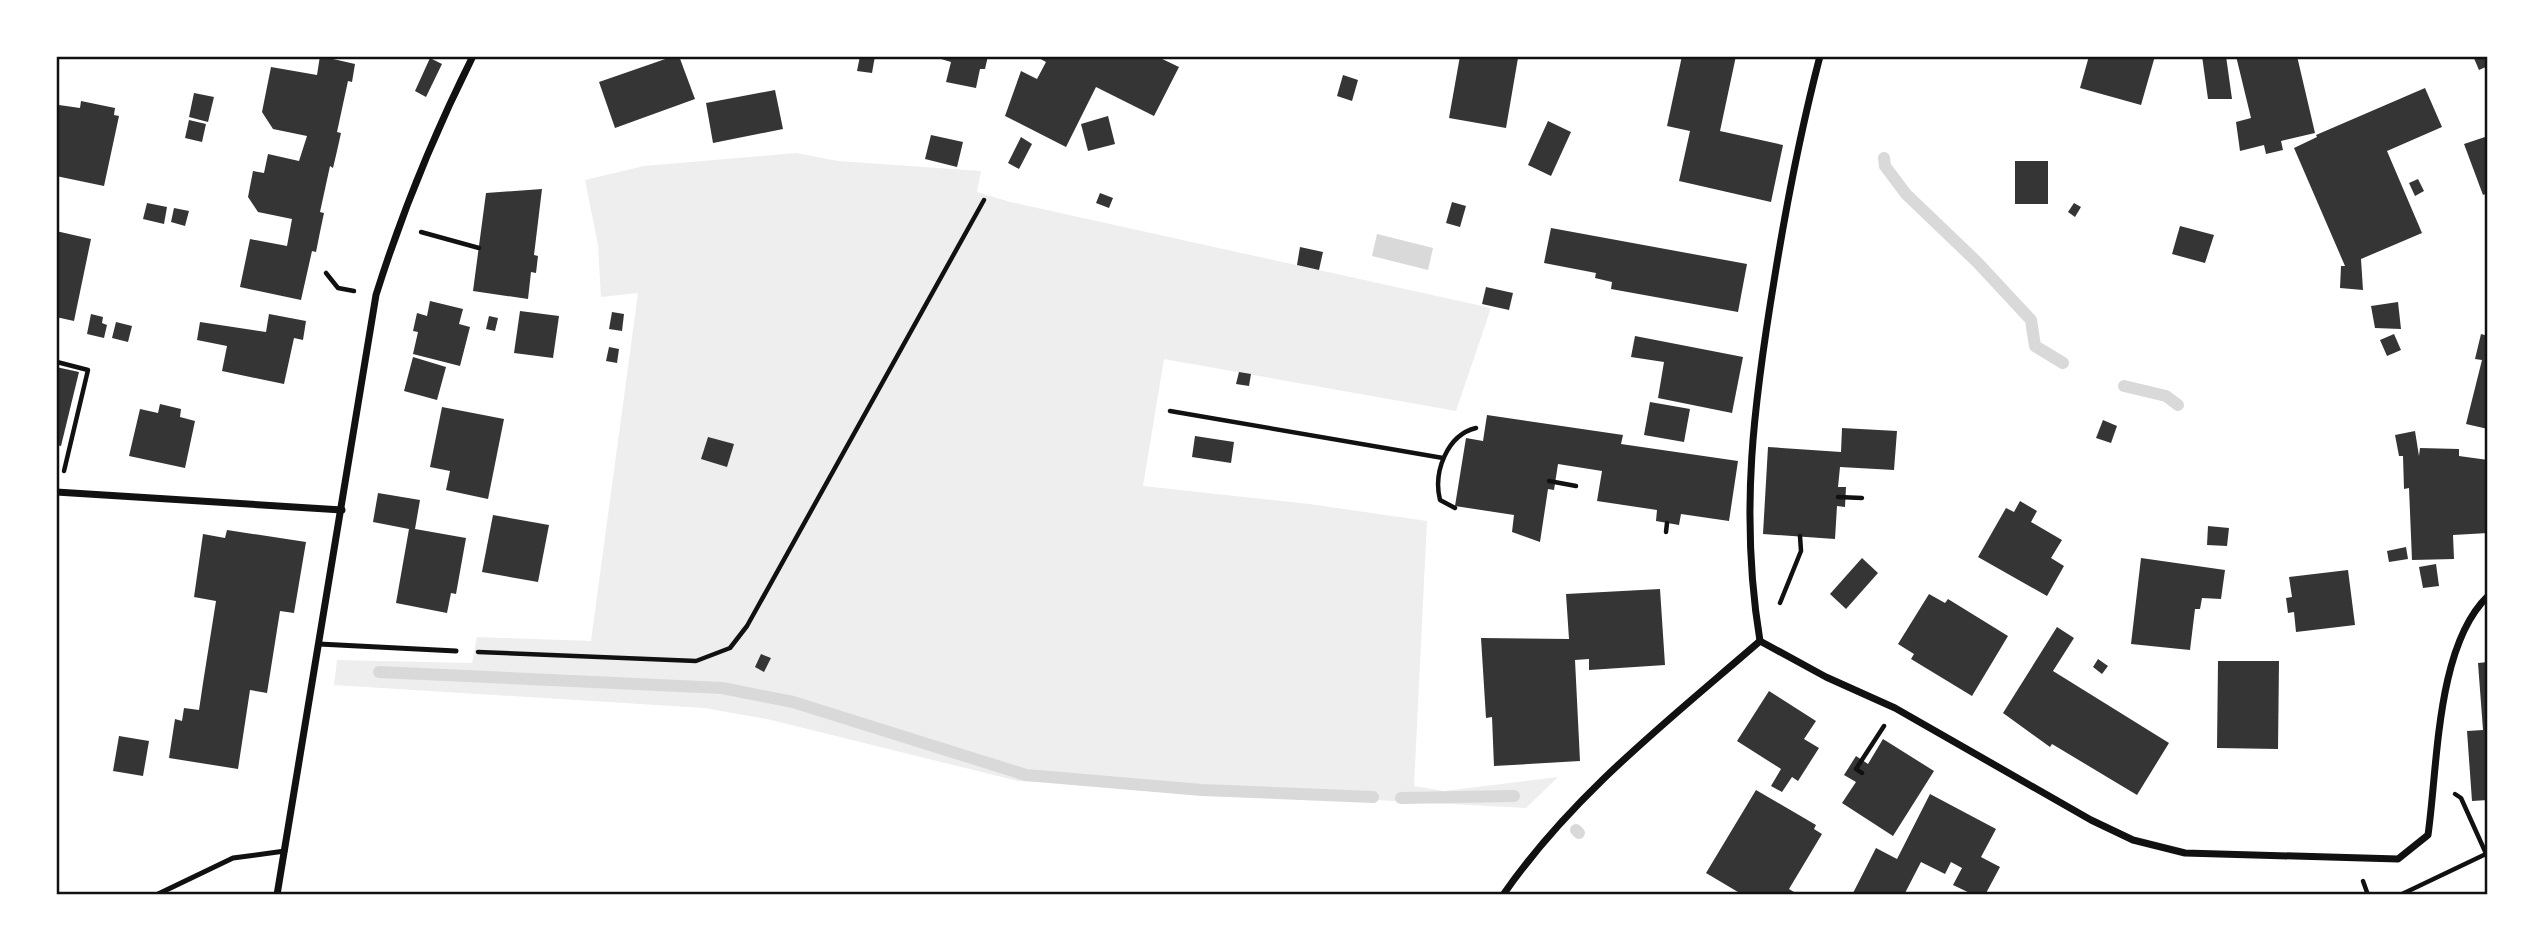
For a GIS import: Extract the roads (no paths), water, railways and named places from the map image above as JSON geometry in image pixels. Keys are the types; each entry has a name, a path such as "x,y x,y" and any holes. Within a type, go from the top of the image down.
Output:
{"street":[{"path":"277,895 376,295 392,243 440,121 473,56"},
{"path":"1760,641 1747,524 1759,379 1798,138 1820,56"},
{"path":"57,493 342,510"},
{"path":"1760,641 1826,677 1895,708 2091,820 2133,840 2185,853 2398,859 2428,835 2446,693 2454,656 2469,617 2488,596"},
{"path":"1503,895 1546,837 1593,787 1760,641"}],"lane":[{"path":"319,644 456,651"},
{"path":"156,895 233,858 285,851"}],"waterway":[{"path":"1884,158 1885,166 1906,194 1977,262 2031,320 2035,346 2063,363"},
{"path":"2124,386 2166,396 2178,405"},
{"path":"379,672 722,688 793,702 1026,775 1202,790 1373,797"},
{"path":"1401,798 1514,796"},
{"path":"1576,830 1579,833"}]}
